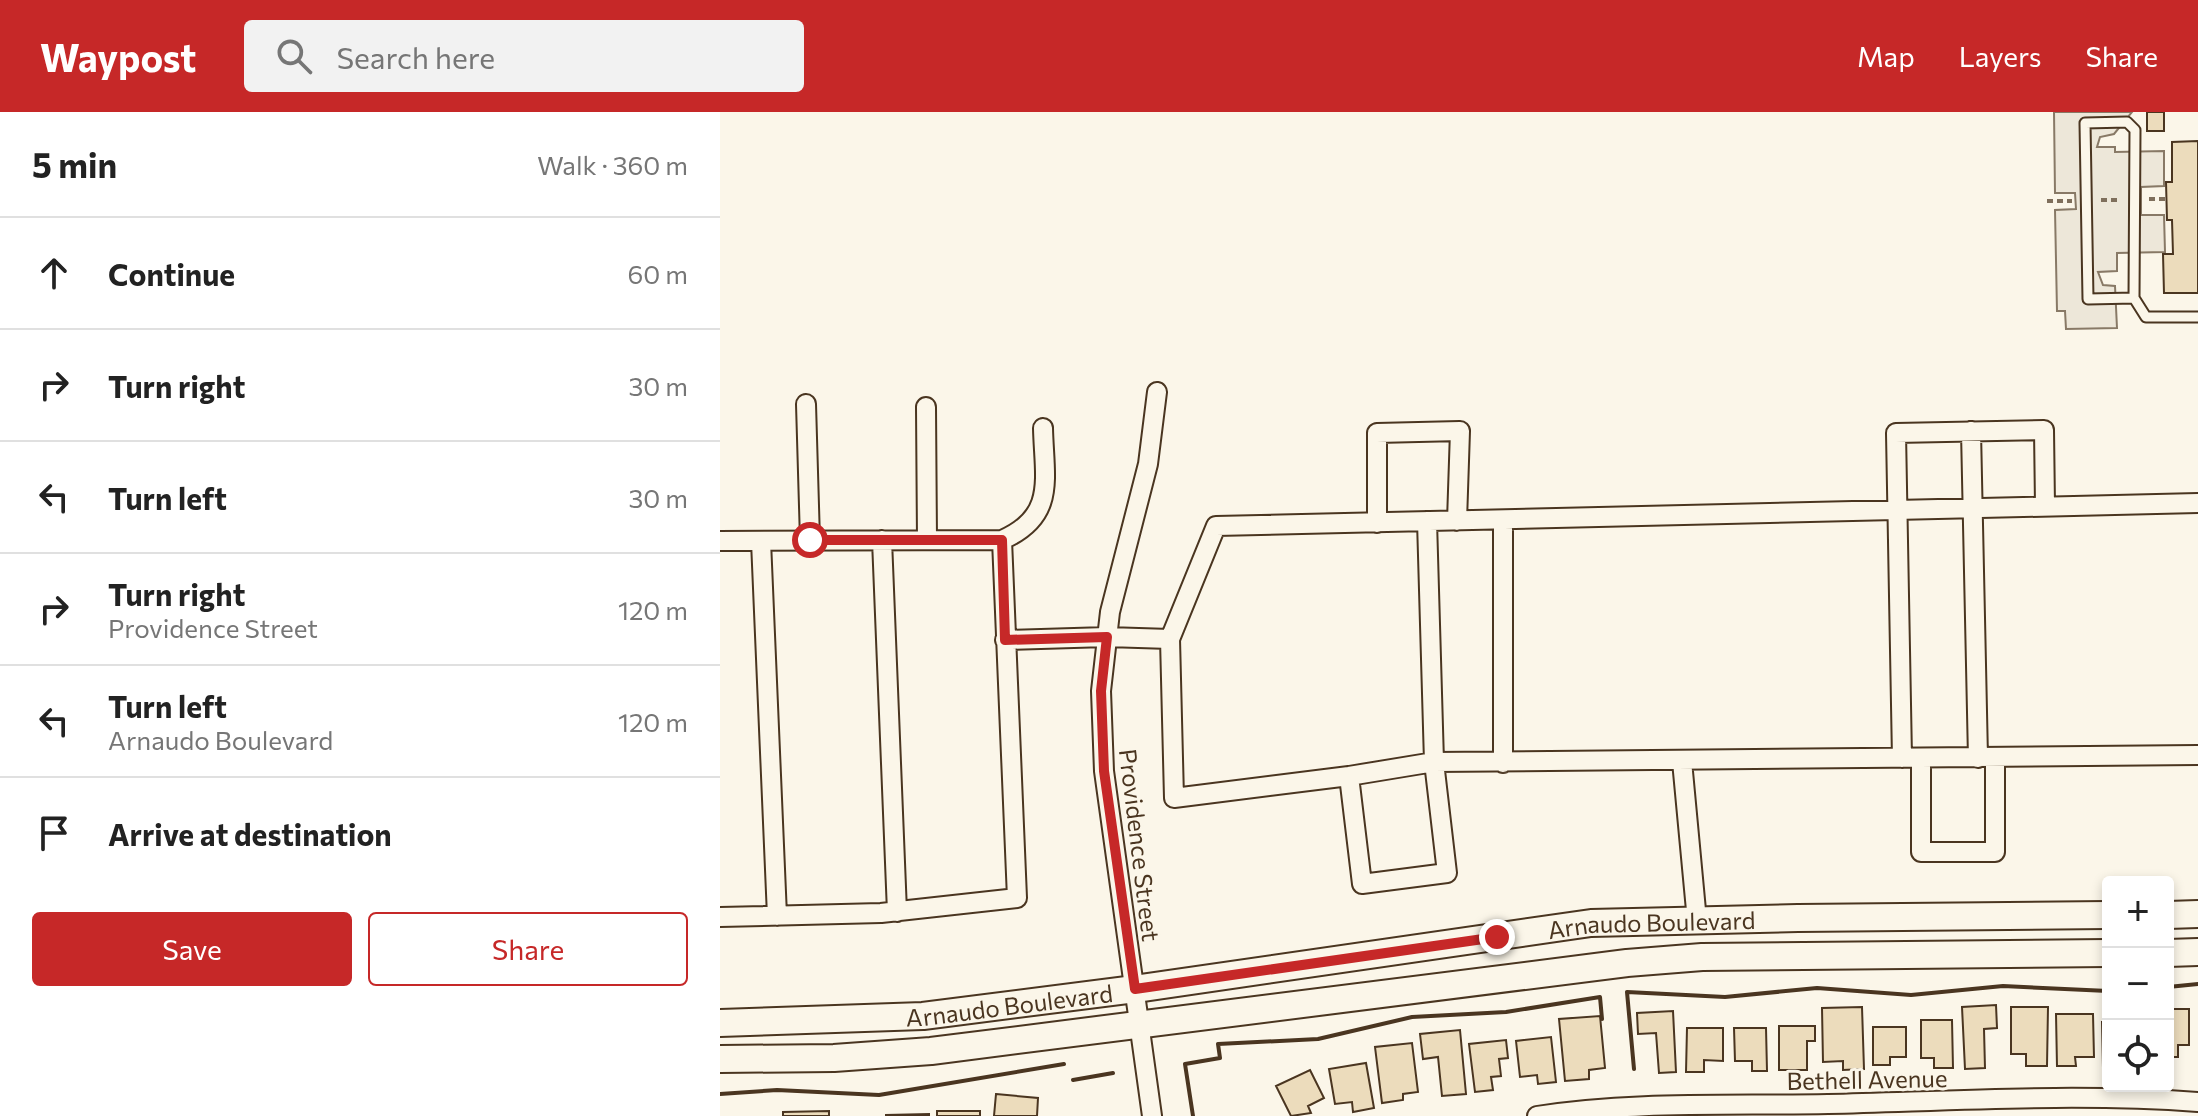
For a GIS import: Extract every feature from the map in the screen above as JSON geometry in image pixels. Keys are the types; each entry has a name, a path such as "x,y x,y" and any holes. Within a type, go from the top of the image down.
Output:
{"street":[{"name":"Providence Street","path":"1152,1116 1104,771 1101,691 1107,637 1122,560 1148,464 1157,392"},
{"path":"806,404 810,540"},
{"path":"926,407 927,540"},
{"path":"720,541 1002,540 1022,531 1040,510 1044,490 1043,428"},
{"path":"1902,758 1896,433 2044,430 2045,506"},
{"path":"1377,523 1377,433 1460,431 1457,521"},
{"path":"1921,758 1921,852 1995,852 1986,758 1971,431"},
{"path":"2198,503 1216,526 1170,639 1174,798 1434,762 2198,755"},
{"path":"1503,520 1503,763"},
{"path":"1349,776 1362,884 1447,873 1434,762 1427,521"},
{"path":"882,540 897,912"},
{"path":"720,917 897,912 1017,898 1002,540"},
{"path":"761,541 777,916"},
{"path":"1005,640 1170,639"},
{"path":"1682,761 1697,921"},
{"path":"2174,915 2198,914"},
{"name":"Arnaudo Boulevard","path":"720,1023 923,1016 1135,989 1591,923 2102,915"},
{"path":"2174,953 2198,952"},
{"name":"Arnaudo Boulevard","path":"720,1059 834,1058 931,1051 1687,958 2102,953"},
{"name":"Bethell Avenue","path":"1537,1116 1614,1112 2050,1107 2142,1098 2198,1102"}],"lane":[{"path":"2134,298 2088,299 2085,123 2127,122 2135,130 2134,298 2146,317 2198,317"}],"path":[{"path":"2047,201 2166,199"}],"shaded area":[{"path":"2054,112 2132,112 2114,134 2100,137 2097,147 2115,147 2115,152 2164,151 2164,186 2141,187 2141,215 2164,215 2165,252 2117,253 2117,271 2098,272 2103,285 2115,286 2117,328 2066,329 2065,311 2057,311 2055,210 2076,209 2075,193 2055,193"}],"building":[{"path":"2147,112 2164,112 2164,131 2147,131"},
{"path":"2198,141 2198,293 2164,293 2163,254 2173,254 2172,220 2167,220 2166,182 2172,182 2172,142"},
{"path":"1996,1005 1997,1028 1984,1029 1985,1068 1965,1069 1962,1007"},
{"path":"1862,1007 1864,1069 1843,1070 1843,1061 1823,1062 1822,1008"},
{"path":"2011,1007 2048,1007 2047,1066 2026,1066 2026,1054 2011,1054"},
{"path":"2174,1009 2189,1009 2189,1045 2178,1045 2178,1057 2174,1057"},
{"path":"1673,1011 1676,1072 1659,1073 1656,1033 1638,1034 1637,1013"},
{"path":"2056,1014 2093,1014 2094,1057 2075,1057 2076,1066 2057,1066"},
{"path":"1600,1016 1605,1068 1589,1070 1589,1079 1565,1081 1559,1019"},
{"path":"1921,1020 1952,1020 1953,1068 1934,1068 1934,1058 1921,1058"},
{"path":"1779,1026 1815,1026 1815,1041 1807,1041 1807,1070 1779,1070"},
{"path":"1873,1027 1906,1027 1906,1057 1890,1057 1890,1065 1873,1065"},
{"path":"1687,1028 1723,1028 1723,1061 1704,1060 1704,1072 1686,1072"},
{"path":"1734,1028 1766,1028 1767,1071 1752,1071 1752,1061 1735,1061"},
{"path":"1460,1030 1466,1094 1442,1096 1438,1057 1423,1059 1420,1034"},
{"path":"1551,1037 1556,1082 1538,1084 1537,1075 1520,1077 1516,1041"},
{"path":"1506,1040 1508,1058 1499,1059 1501,1076 1491,1077 1493,1090 1475,1092 1469,1044"},
{"path":"1412,1043 1418,1092 1403,1094 1403,1100 1382,1103 1375,1047"},
{"path":"1366,1063 1374,1108 1353,1112 1352,1102 1335,1104 1329,1069"},
{"path":"1310,1070 1324,1098 1308,1106 1311,1113 1291,1116 1276,1086"},
{"path":"996,1094 1038,1098 1037,1116 994,1116"},
{"path":"829,1111 829,1116 783,1116 783,1112"},
{"path":"937,1111 980,1111 980,1116 937,1116"},
{"path":"886,1115 929,1116 886,1116"}],"wall":[{"path":"2174,986 2198,984"},
{"path":"1634,1069 1627,992 1725,997 1817,988 1911,995 2003,986 2102,991"},
{"path":"1193,1116 1185,1064 1220,1058 1218,1044 1318,1039 1412,1017 1506,1012 1600,997 1602,1019"},
{"path":"720,1094 777,1090 879,1095 1064,1064"},
{"path":"1073,1080 1113,1073"}],"route":[{"path":"810,540 1002,540 1005,640 1107,637 1101,691 1104,771 1135,989 1497,937"}]}
